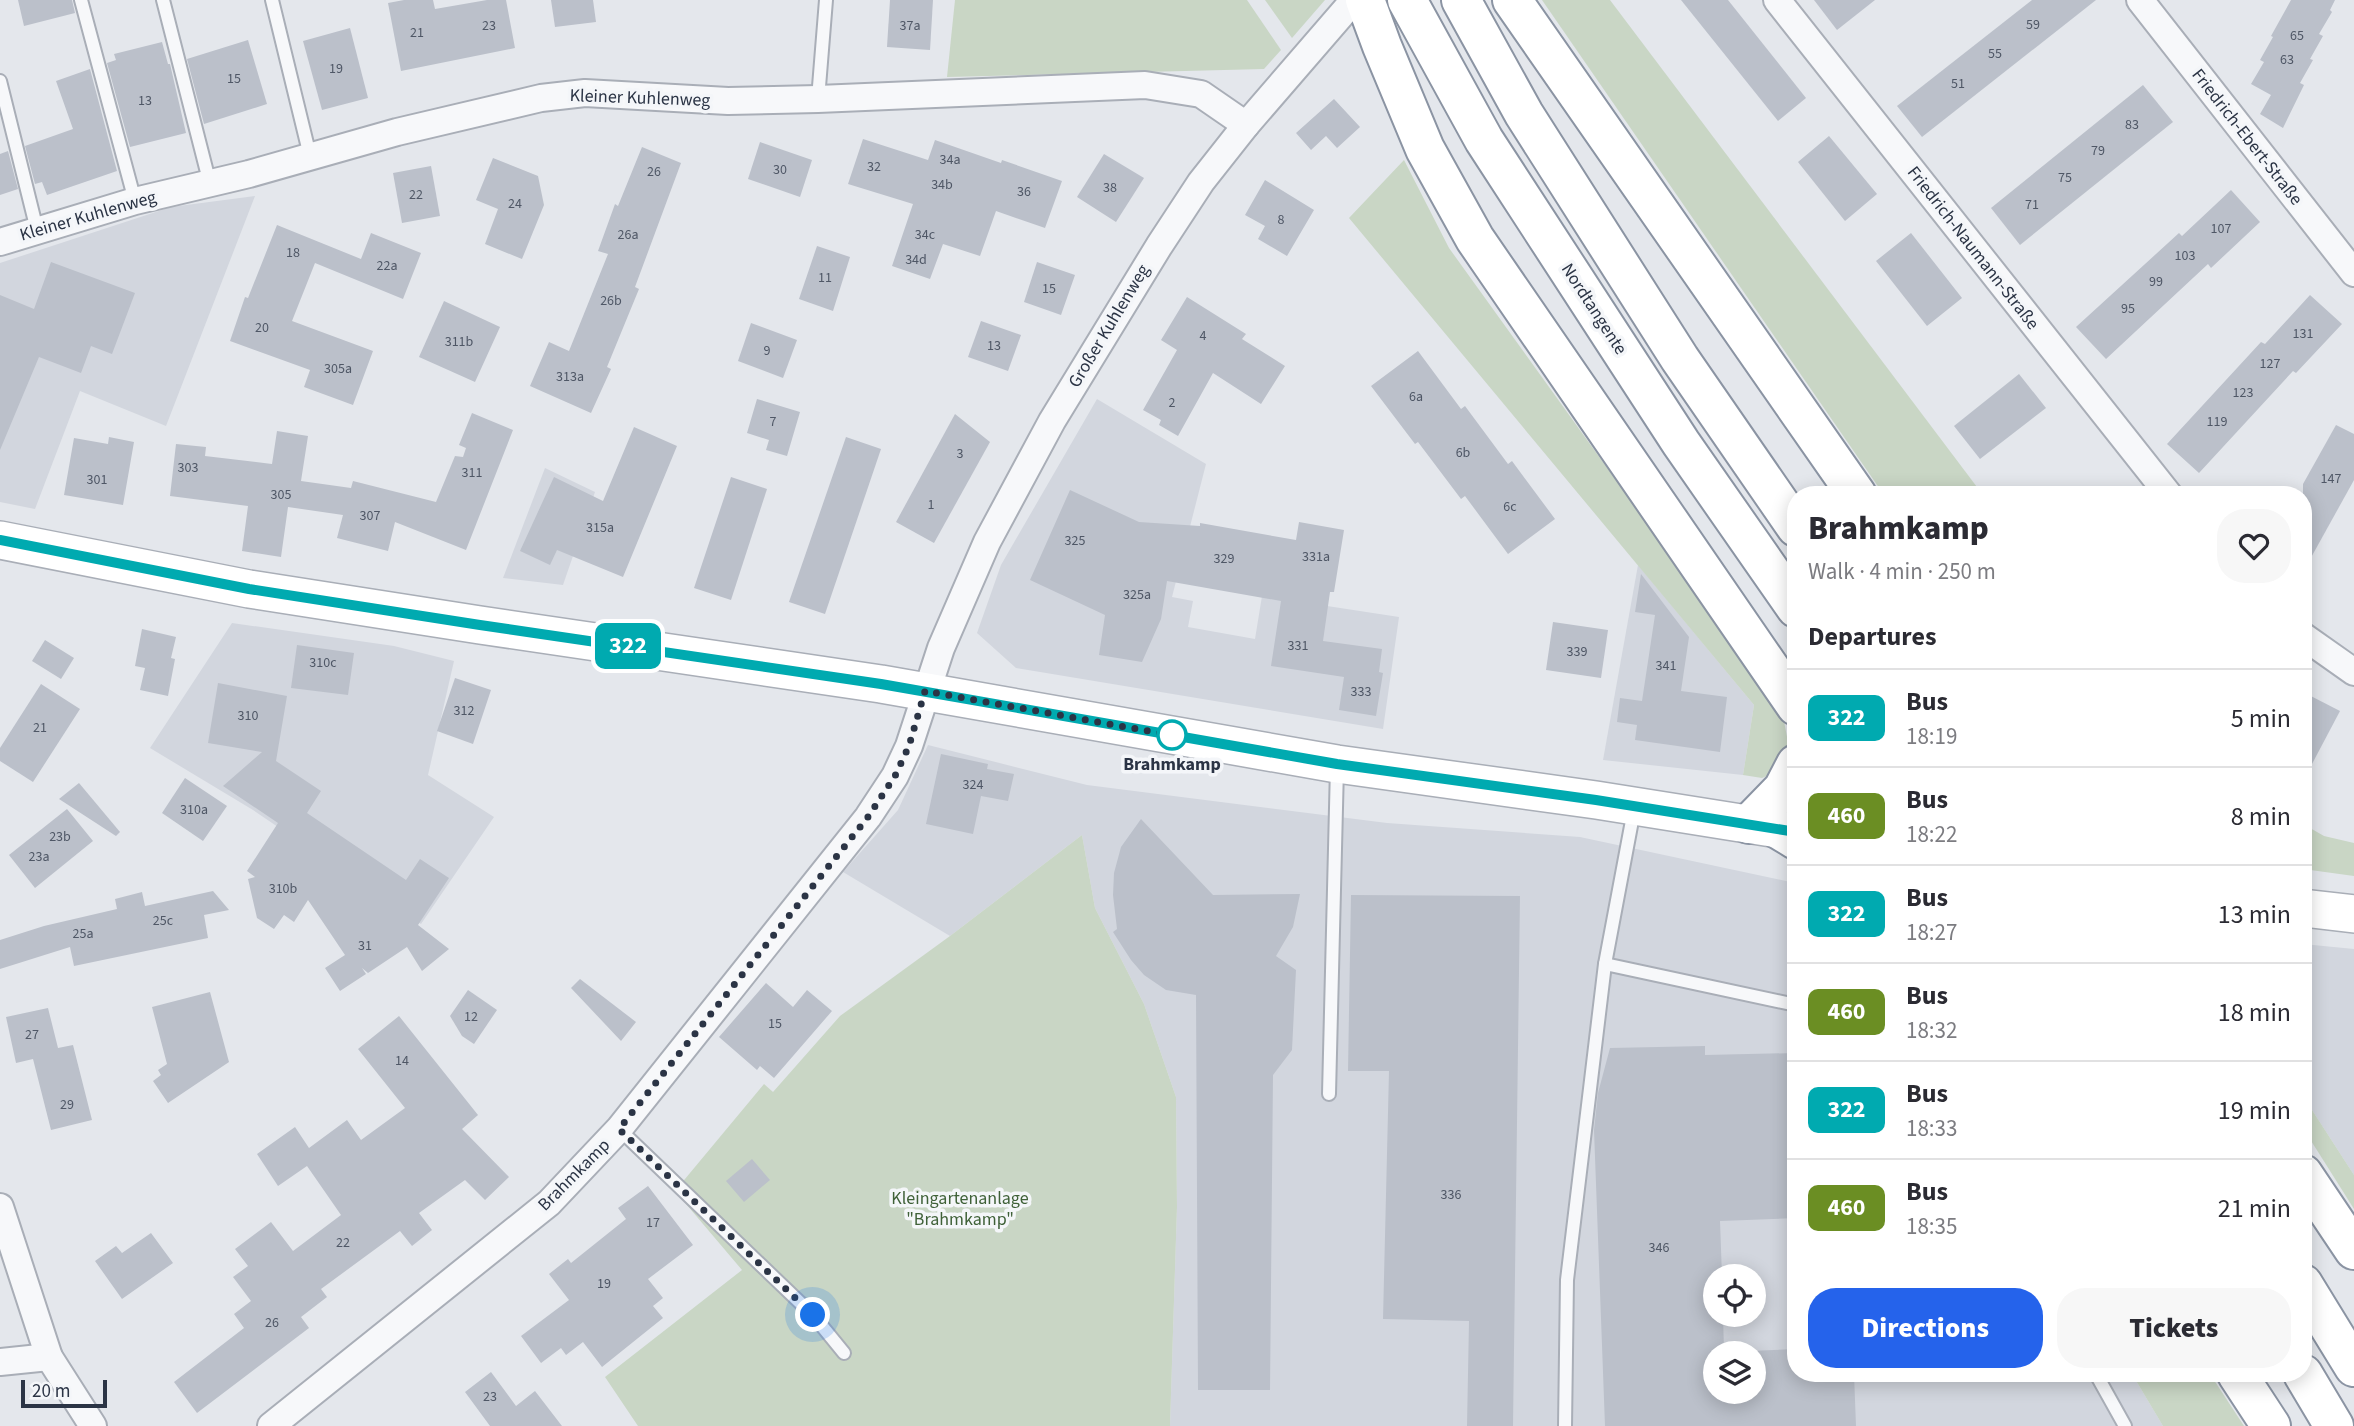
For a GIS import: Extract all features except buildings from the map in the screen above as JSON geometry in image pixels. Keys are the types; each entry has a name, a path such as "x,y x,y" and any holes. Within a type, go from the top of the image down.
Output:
{"highway":[{"path":"1365,0 1425,149 1475,239 1787,693"},
{"path":"1461,0 1531,125 1680,359 1787,514"},
{"path":"1512,0 1851,486"},
{"name":"Nordtangente","path":"1410,6 1484,140 1681,443 1787,595"},
{"path":"1780,831 1783,789 1787,781"},
{"path":"2312,1187 2354,1250"},
{"path":"2312,1299 2354,1367"},
{"path":"2242,1382 2271,1426"},
{"path":"2308,1382 2334,1426"}],"main road":[{"path":"0,540 263,591 925,691 1337,764 1780,831"},
{"path":"2312,909 2354,914"}],"street":[{"name":"Großer Kuhlenweg","path":"925,691 987,542 1052,421 1180,214 1200,182 1246,125 1354,0"},
{"name":"Friedrich-Naumann-Straße","path":"1777,0 2162,486"},
{"name":"Friedrich-Ebert-Straße","path":"2140,0 2354,273"},
{"name":"Kleiner Kuhlenweg","path":"0,242 135,201 210,184 397,132 541,98 585,93 728,101 1145,85 1201,94 1246,125"},
{"path":"2312,642 2354,672"},
{"name":"Brahmkamp","path":"271,1426 549,1203 619,1129 868,817 895,776 909,746 925,691"},
{"path":"0,1207 49,1357 93,1426"},
{"path":"0,1362 49,1357"}],"lane":[{"path":"81,0 135,201"},
{"path":"163,0 210,184"},
{"path":"272,0 310,156"},
{"path":"818,99 826,0"},
{"path":"0,81 37,230"},
{"path":"1329,1094 1337,764"},
{"path":"1565,1426 1567,1280 1605,964 1635,807"},
{"path":"1605,964 1787,1003"},
{"path":"619,1129 813,1315 844,1353"},
{"path":"2100,1382 2125,1426"}],"shaded area":[{"path":"255,196 166,426 80,391 35,509 0,502 0,263 171,207"},
{"path":"1097,399 1206,464 1172,597 1193,601 1188,627 1255,639 1262,596 1399,617 1383,729 1016,668 977,633 1001,565"},
{"path":"545,468 595,492 563,585 503,578"},
{"path":"1638,565 1754,705 1743,775 1603,760"},
{"path":"232,623 394,646 454,661 428,775 494,817 421,924 253,810 150,748"},
{"path":"928,745 1087,785 1387,823 1580,837 1787,881 1787,1382 2137,1382 2163,1426 1170,1426 1177,1207 1176,1097 1144,1004 1095,908 1082,835 950,936 843,872 898,810"},
{"path":"2312,945 2354,949 2354,1175 2312,1110"}],"green space":[{"path":"955,0 1247,0 1281,50 1264,69 947,77"},
{"path":"1265,0 1325,0 1292,38"},
{"path":"1542,0 1610,0 1976,486 1878,486"},
{"path":"1404,160 1449,248 1782,711 1787,750 1774,773 1762,778 1743,775 1754,705 1349,218"},
{"path":"2312,829 2324,836 2354,843 2354,876 2312,870"},
{"name":"Kleingartenanlage \"Brahmkamp\"","path":"1082,835 1095,908 1144,1004 1176,1097 1177,1207 1170,1426 638,1426 605,1377 742,1270 675,1191 764,1084 773,1092 840,1016"},
{"path":"2312,1110 2354,1175 2354,1209 2312,1142"},
{"path":"2137,1382 2215,1382 2244,1426 2163,1426"}],"bus line":[{"name":"322","path":"0,540 249,589 881,684 1337,764 1596,800 1787,830"}],"place":[{"name":"Brahmkamp","path":"1172,735"}],"route":[{"path":"813,1315 619,1129 868,817 895,776 909,746 925,691 1176,736 1172,735"}]}
